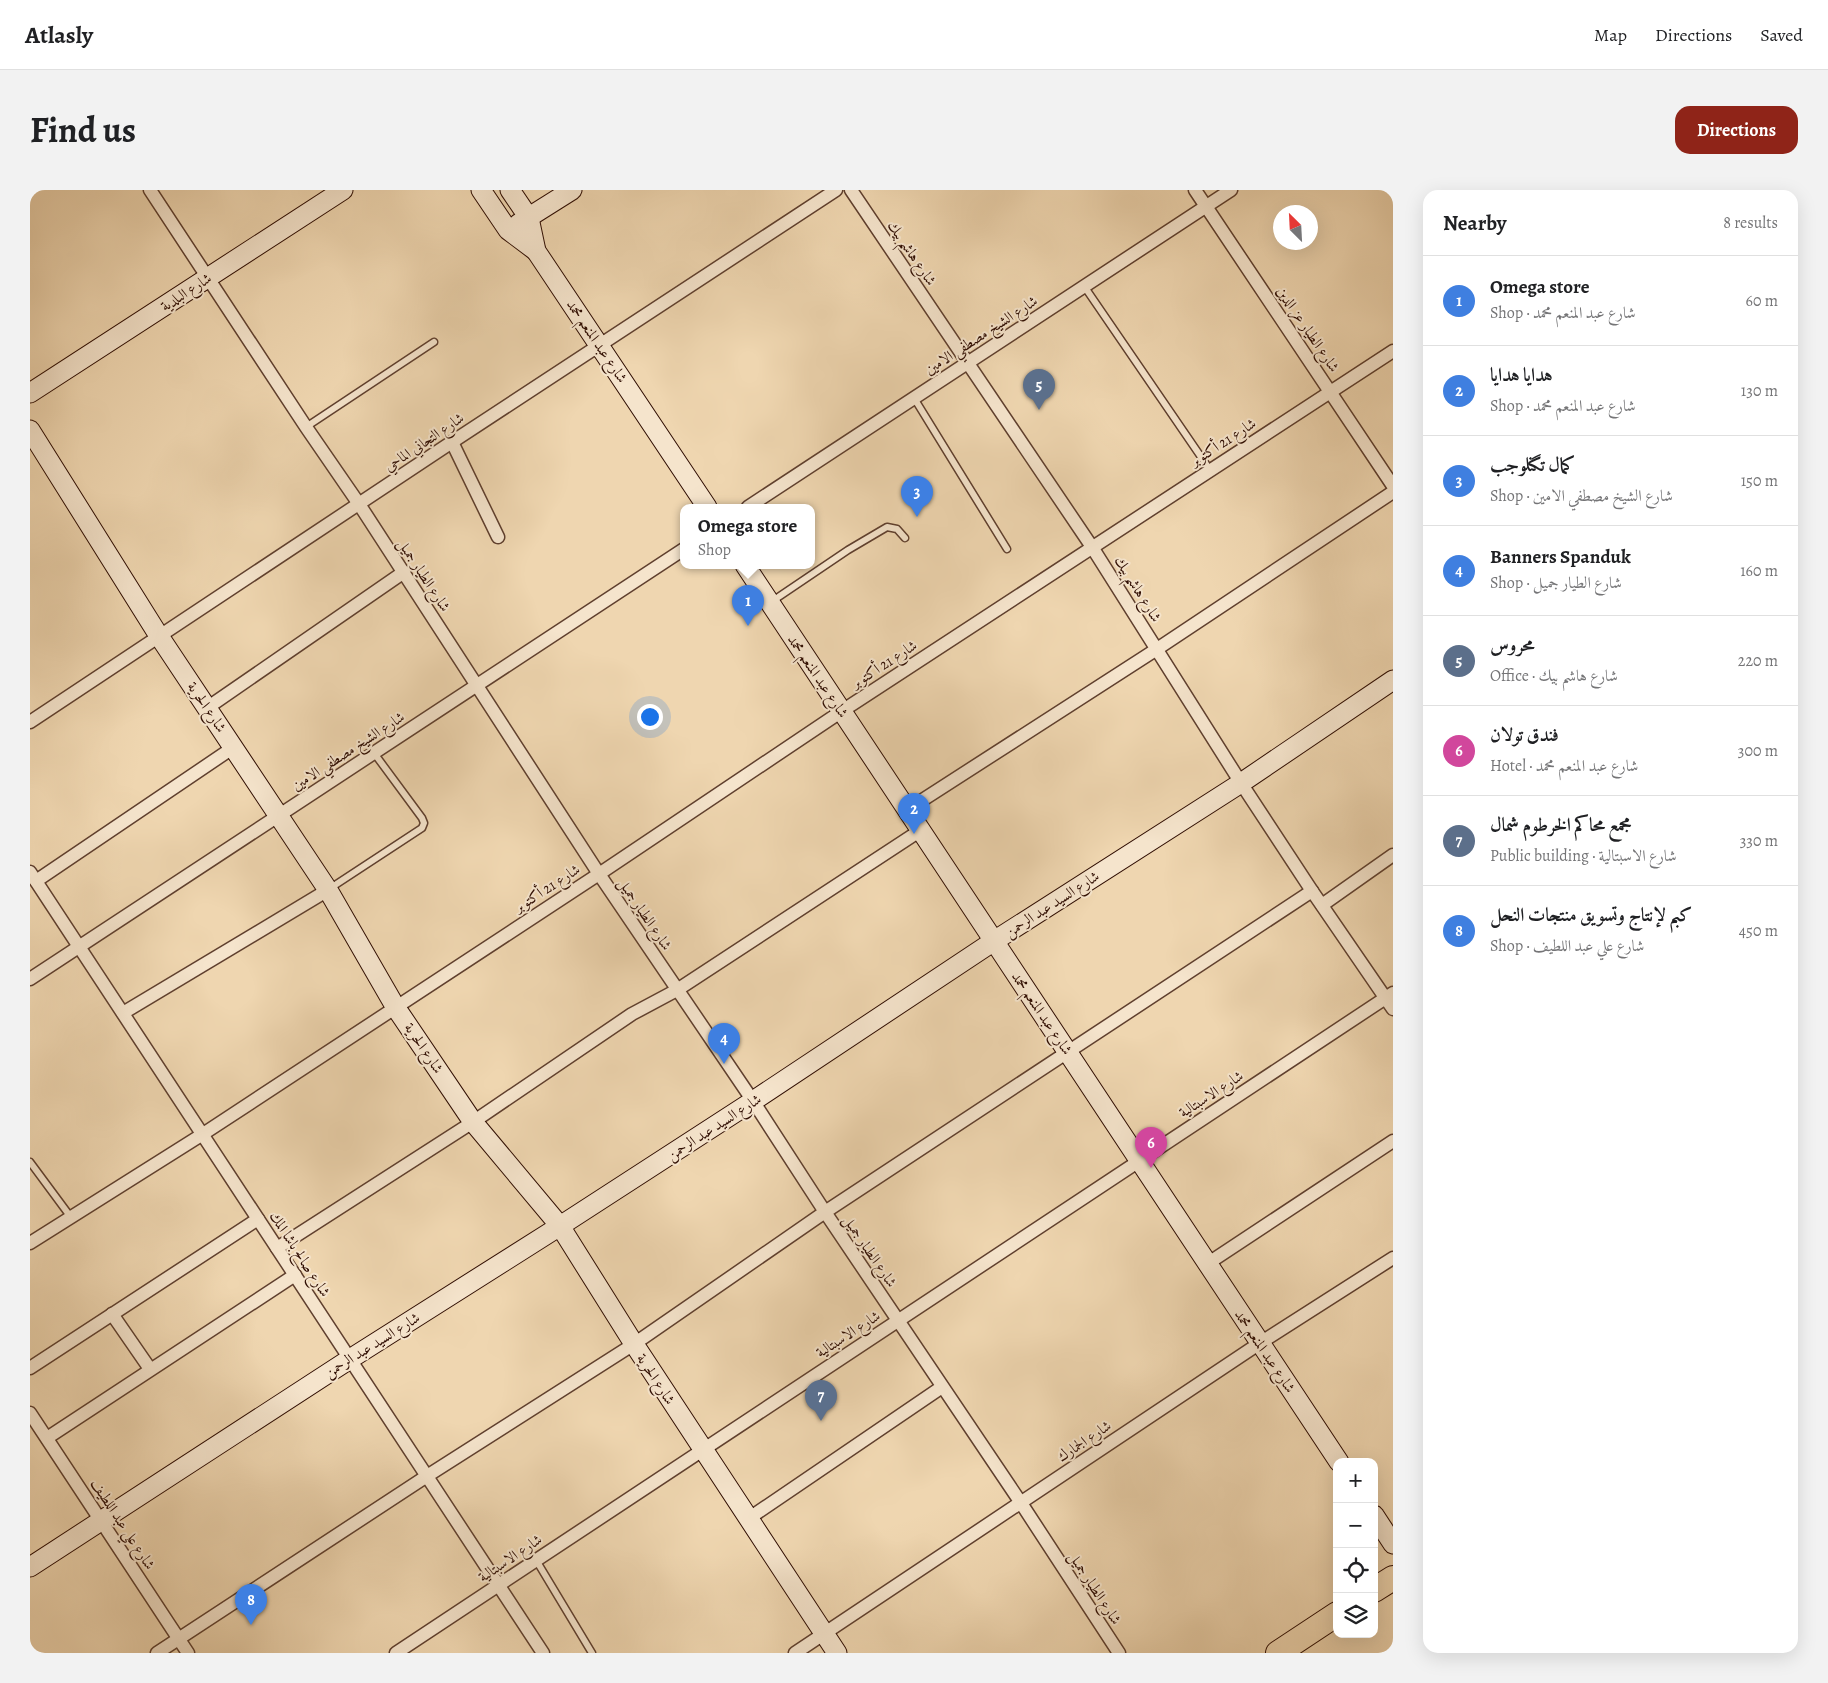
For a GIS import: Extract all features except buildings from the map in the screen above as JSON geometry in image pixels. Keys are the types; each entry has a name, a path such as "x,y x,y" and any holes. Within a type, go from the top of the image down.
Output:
{"highway":[{"path":"1378,1587 1393,1578"},
{"path":"1378,1604 1393,1594"},
{"path":"1278,1653 1333,1617"},
{"path":"1303,1653 1333,1634"}],"street":[{"name":"شارع الطيار جميل","path":"150,190 404,572 599,874 753,1101 897,1321 1119,1653"},
{"name":"شارع البلدية","path":"30,393 343,190"},
{"name":"شارع عبد المنعم محمد","path":"481,190 508,230 536,251 705,504"},
{"name":"شارع عبد المنعم محمد","path":"510,190 529,218 536,251"},
{"path":"508,230 572,190"},
{"name":"شارع التجاني الماحي","path":"30,722 836,190"},
{"name":"شارع هاشم بيك","path":"851,190 1092,547 1241,783 1312,891 1389,995 1393,1009"},
{"name":"شارع الطيار عز الدين","path":"1195,190 1393,486"},
{"name":"شارع الشيخ مصطفي الامين","path":"753,504 1231,190"},
{"name":"شارع 21 أكتوبر","path":"30,1243 396,1008 842,711 1393,351"},
{"name":"شارع الحرية","path":"30,430 159,636 280,815 328,890 396,1008 474,1122 560,1226 702,1450 837,1653"},
{"path":"452,442 498,537"},
{"path":"907,810 1156,649 1393,492"},
{"name":"شارع الشيخ مصطفي الامين","path":"30,979 680,552"},
{"name":"شارع عبد المنعم محمد","path":"748,569 1336,1458"},
{"path":"207,708 404,572"},
{"name":"شارع السيد عبد الرحمن","path":"30,1567 100,1520 753,1101 994,941 1241,783 1393,680"},
{"path":"33,876 234,747"},
{"path":"277,1248 474,1122 632,1014 677,990 921,830"},
{"path":"1322,905 1393,855"},
{"name":"شارع صالح باشا المك","path":"33,876 543,1653"},
{"path":"123,1013 328,890"},
{"path":"157,1653 427,1476 634,1344 825,1212 1312,891"},
{"name":"شارع الاسبتالية","path":"396,1653 1389,995"},
{"path":"1208,1264 1393,1141"},
{"path":"30,1368 258,1219"},
{"name":"شارع الجمارك","path":"795,1653 1260,1343 1393,1258"},
{"path":"46,1438 295,1275"},
{"path":"112,1314 150,1369"},
{"path":"748,1519 942,1388"},
{"name":"شارع علي عبد اللطيف","path":"30,1412 188,1653"},
{"path":"1378,1521 1393,1544"}],"lane":[{"path":"1084,286 1210,470"},
{"path":"306,427 434,342"},
{"path":"914,398 1007,548"},
{"path":"770,602 887,527 897,529 905,538"},
{"path":"328,890 422,828 424,823 374,753"},
{"path":"30,1162 70,1216"},
{"path":"536,1560 592,1653"}],"place":[{"name":"محروس","path":"1039,410"},
{"name":"كمال تگنلوجب","path":"917,517"},
{"name":"Omega store","path":"748,626"},
{"name":"هدايا هدايا","path":"914,834"},
{"name":"Banners Spanduk","path":"724,1064"},
{"name":"فندق تولان","path":"1151,1168"},
{"name":"مجمع محاكم الخرطوم شمال","path":"821,1421"},
{"name":"كبم لإنتاج وتسويق منتجات النحل","path":"251,1625"}]}
